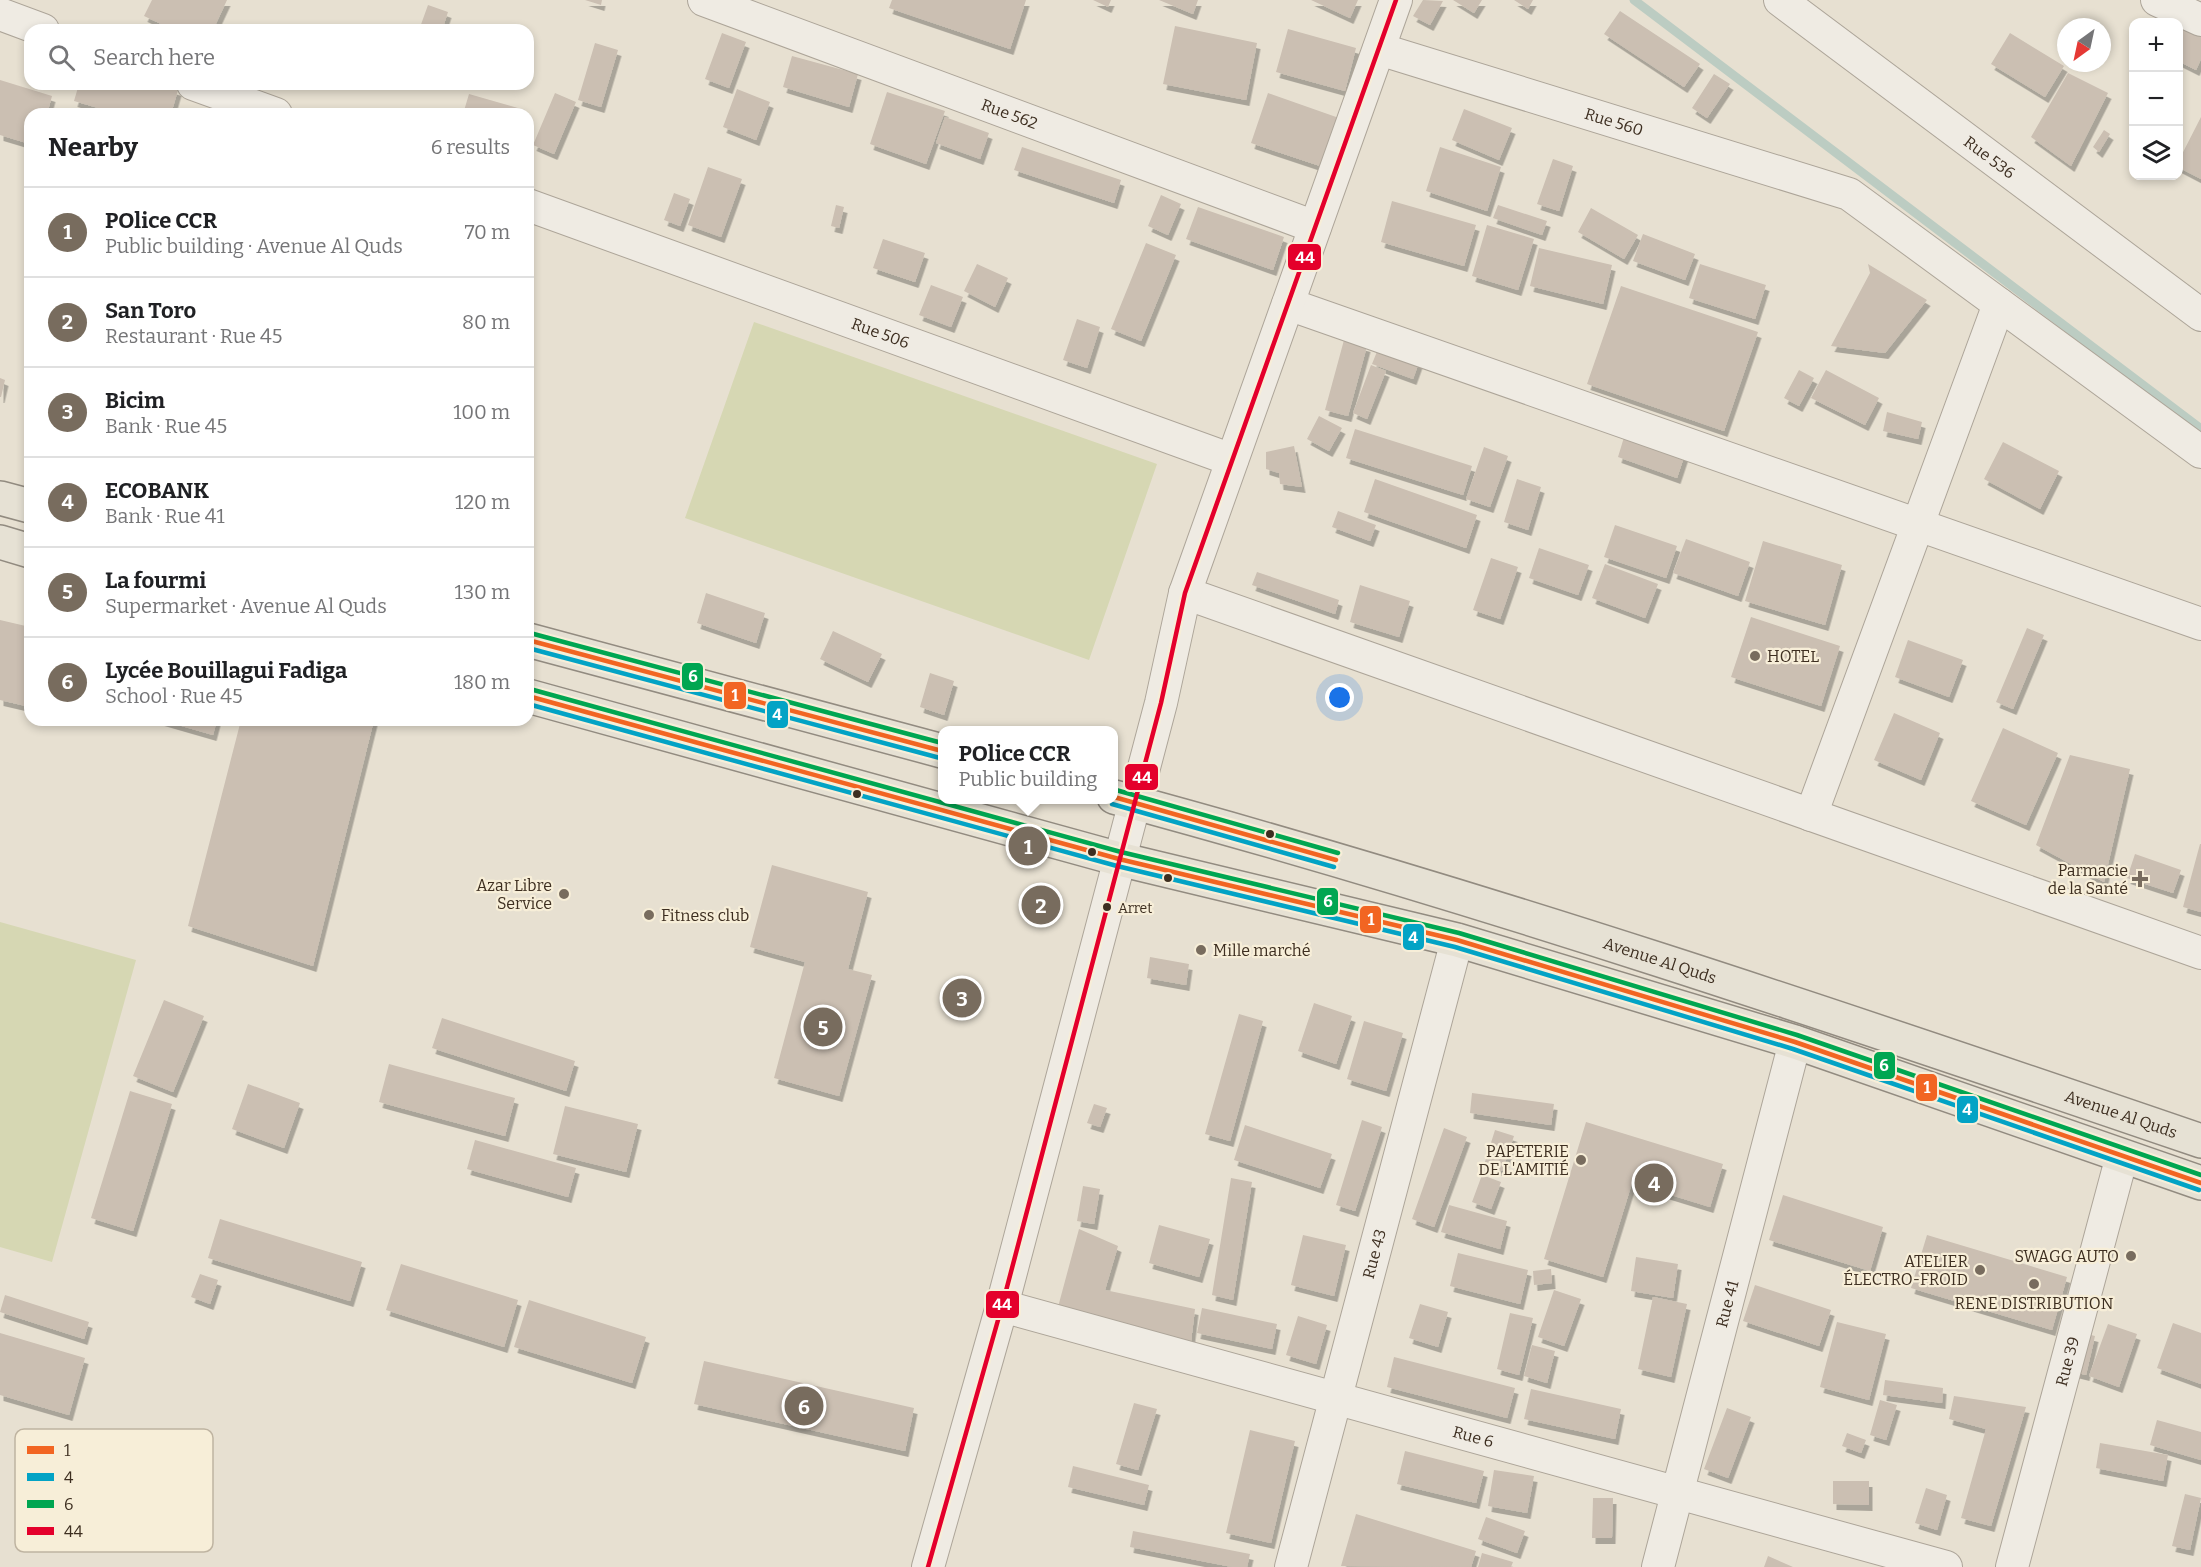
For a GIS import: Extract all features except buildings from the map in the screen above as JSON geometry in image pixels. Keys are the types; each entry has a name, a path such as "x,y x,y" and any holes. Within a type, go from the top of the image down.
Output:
{"main road":[{"path":"0,498 24,504"},
{"path":"0,542 24,549"},
{"path":"534,642 938,750"},
{"path":"534,698 1119,859 1457,940 1795,1042 2201,1183"},
{"name":"Avenue Al Quds","path":"1124,800 1471,899 1816,1009 2201,1141"}],"street":[{"name":"Rue 562","path":"704,0 749,8 1315,227"},
{"path":"928,1567 1002,1305 1119,859 1124,800 1161,703 1185,593 1396,0"},
{"name":"Rue 536","path":"1780,0 2201,315"},
{"path":"2157,0 2201,20"},
{"path":"0,14 27,24"},
{"name":"Rue 560","path":"1378,49 1849,194 2201,452"},
{"path":"210,90 259,108"},
{"name":"Rue 506","path":"534,207 1232,460"},
{"path":"1288,304 2201,624"},
{"path":"1811,815 1999,304"},
{"path":"1185,593 2201,953"},
{"name":"Rue 43","path":"1291,1567 1457,940"},
{"name":"Rue 41","path":"1658,1567 1795,1042"},
{"name":"Rue 39","path":"2013,1567 2122,1156"},
{"name":"Rue 6","path":"1002,1305 1946,1567"}],"green space":[{"path":"754,322 1157,464 1089,660 685,518"},
{"path":"0,922 136,960 52,1262 0,1247"}],"waterway":[{"path":"1634,0 2201,429"}],"transit line":[{"name":"44","path":"928,1567 1002,1306 1161,703 1185,593 1396,0"},
{"name":"6","path":"534,634 938,742"},
{"name":"1","path":"534,642 938,750"},
{"name":"4","path":"534,650 938,757"},
{"name":"6","path":"534,690 938,802"},
{"name":"1","path":"534,698 1119,859 1457,940 1795,1042 2201,1183"},
{"name":"4","path":"534,706 1117,866 1455,947 1793,1049 2199,1190"},
{"name":"6","path":"1118,791 1338,853"},
{"name":"1","path":"1118,798 1336,860"},
{"name":"6","path":"947,804 1121,852 1459,933 1797,1035 2201,1175"},
{"name":"4","path":"1112,804 1334,867"}],"place":[{"name":"HOTEL","path":"1755,656"},
{"name":"POlice CCR","path":"1028,846"},
{"name":"Parmacie de la Santé","path":"2140,879"},
{"name":"Azar Libre Service","path":"564,894"},
{"name":"San Toro","path":"1041,905"},
{"name":"Arret","path":"1107,907"},
{"name":"Fitness club","path":"649,915"},
{"name":"Mille marché","path":"1201,950"},
{"name":"Bicim","path":"962,998"},
{"name":"La fourmi","path":"823,1027"},
{"name":"PAPETERIE DE L'AMITIÉ","path":"1581,1160"},
{"name":"ECOBANK","path":"1654,1183"},
{"name":"SWAGG AUTO","path":"2131,1256"},
{"name":"ATELIER ÉLECTRO-FROID","path":"1980,1270"},
{"name":"RENE DISTRIBUTION","path":"2034,1284"},
{"name":"Lycée Bouillagui Fadiga","path":"804,1406"}]}
